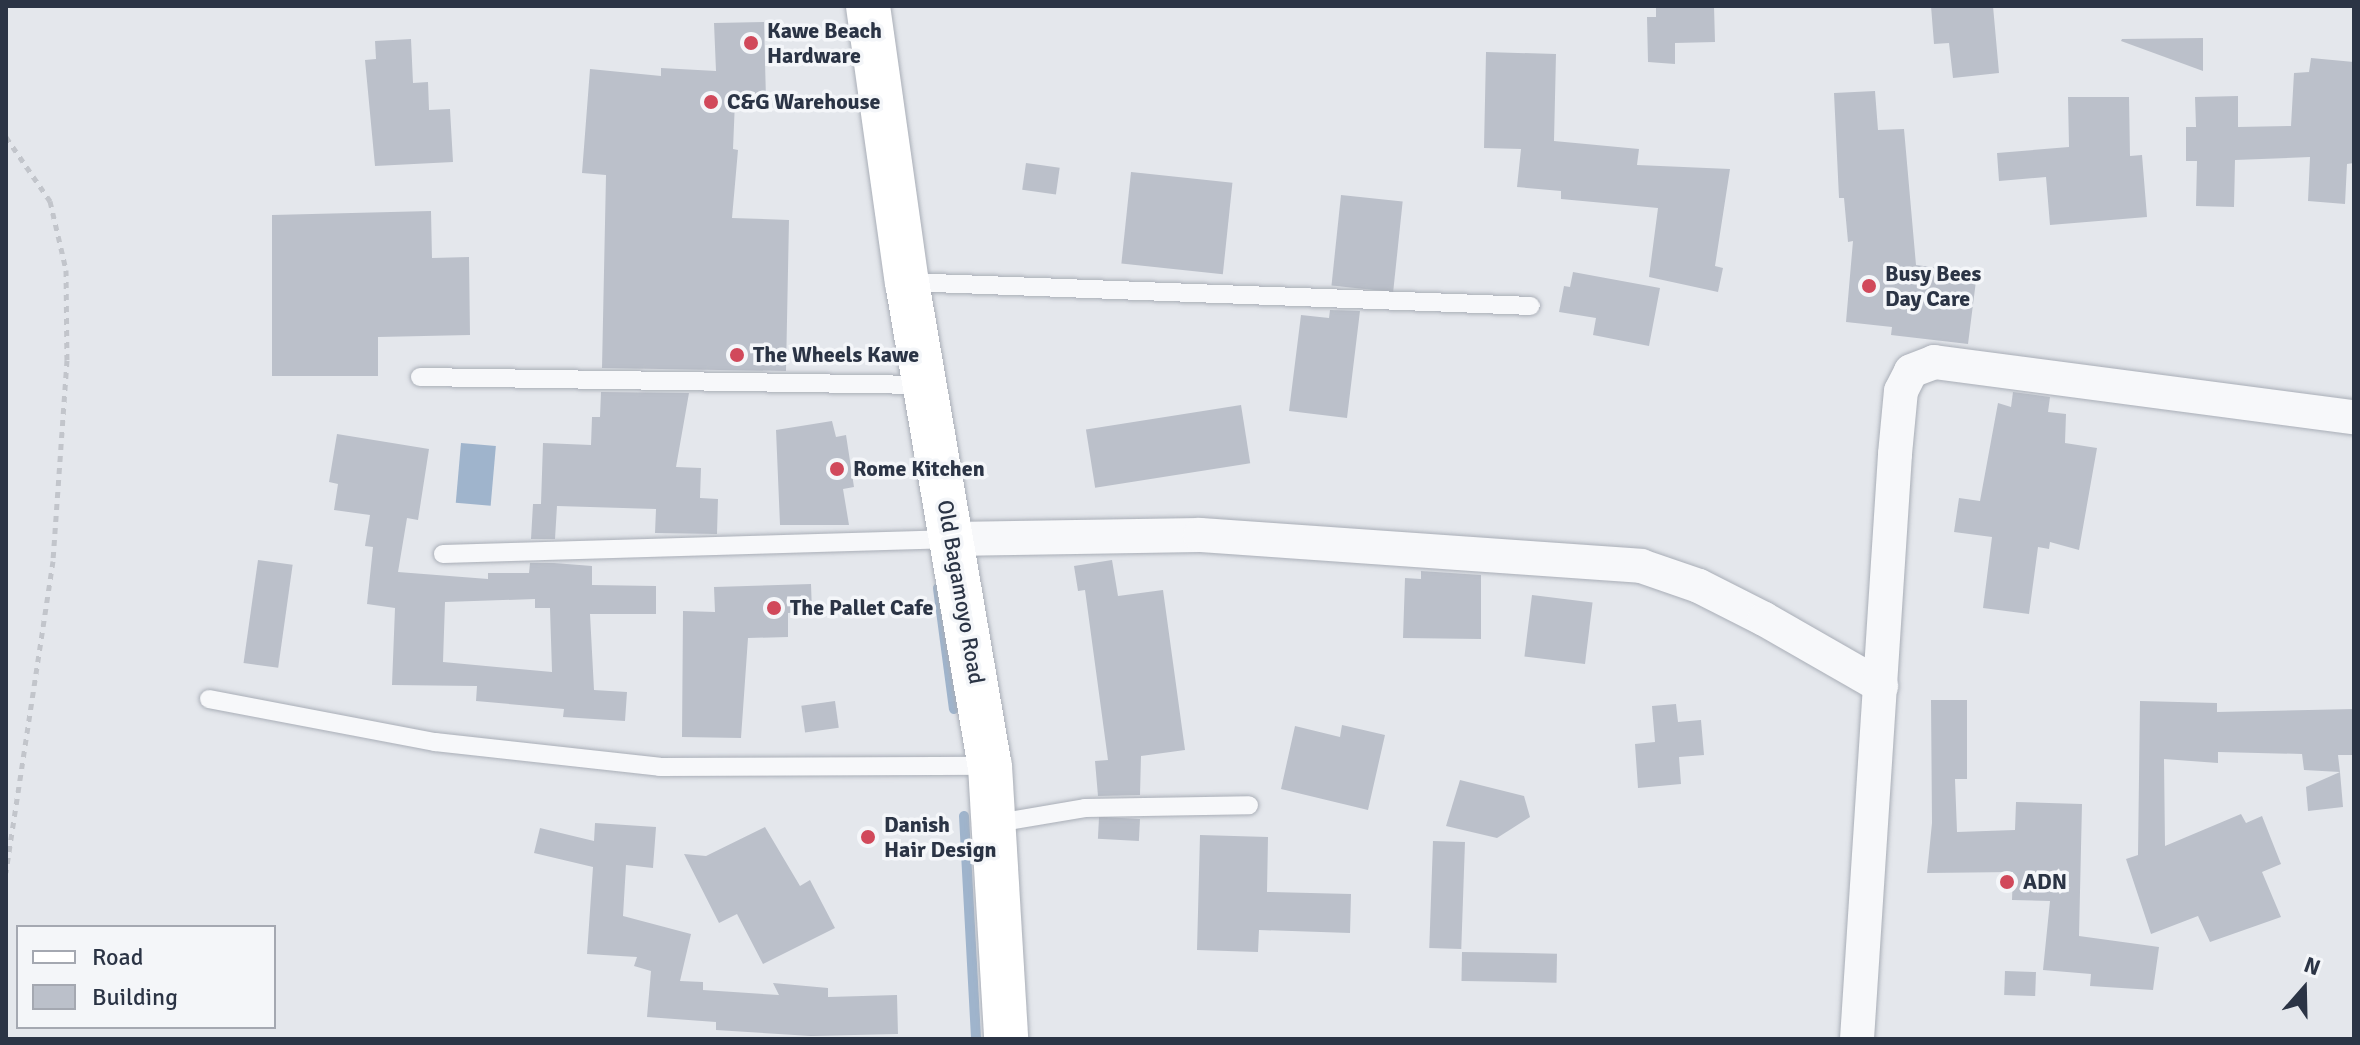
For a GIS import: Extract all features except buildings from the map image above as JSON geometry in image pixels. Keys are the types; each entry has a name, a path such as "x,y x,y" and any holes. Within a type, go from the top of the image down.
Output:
{"main road":[{"name":"Old Bagamoyo Road","path":"868,6 907,282 990,766 997,823 1006,1039"}],"street":[{"path":"1857,1039 1895,454 1901,391 1911,371 1934,362 2354,417"},
{"path":"952,539 1200,535 1641,566 1751,612 1881,686"}],"lane":[{"path":"907,282 1531,306"},
{"path":"420,377 924,385"},
{"path":"443,554 952,539"},
{"path":"209,699 435,742 660,767 990,766"},
{"path":"997,823 1085,808 1249,805"}],"path":[{"path":"6,137 50,201 66,270 67,360 53,561 6,872"}],"water":[{"path":"461,443 496,446 491,506 456,503"}],"waterway":[{"path":"938,588 954,709"},
{"path":"964,816 976,1039"}],"place":[{"name":"Kawe Beach Hardware","path":"751,43"},
{"name":"C&G Warehouse","path":"711,102"},
{"name":"Busy Bees Day Care","path":"1869,286"},
{"name":"The Wheels Kawe","path":"737,355"},
{"name":"Rome Kitchen","path":"837,469"},
{"name":"The Pallet Cafe","path":"774,608"},
{"name":"Danish Hair Design","path":"868,837"},
{"name":"ADN","path":"2007,882"}]}
